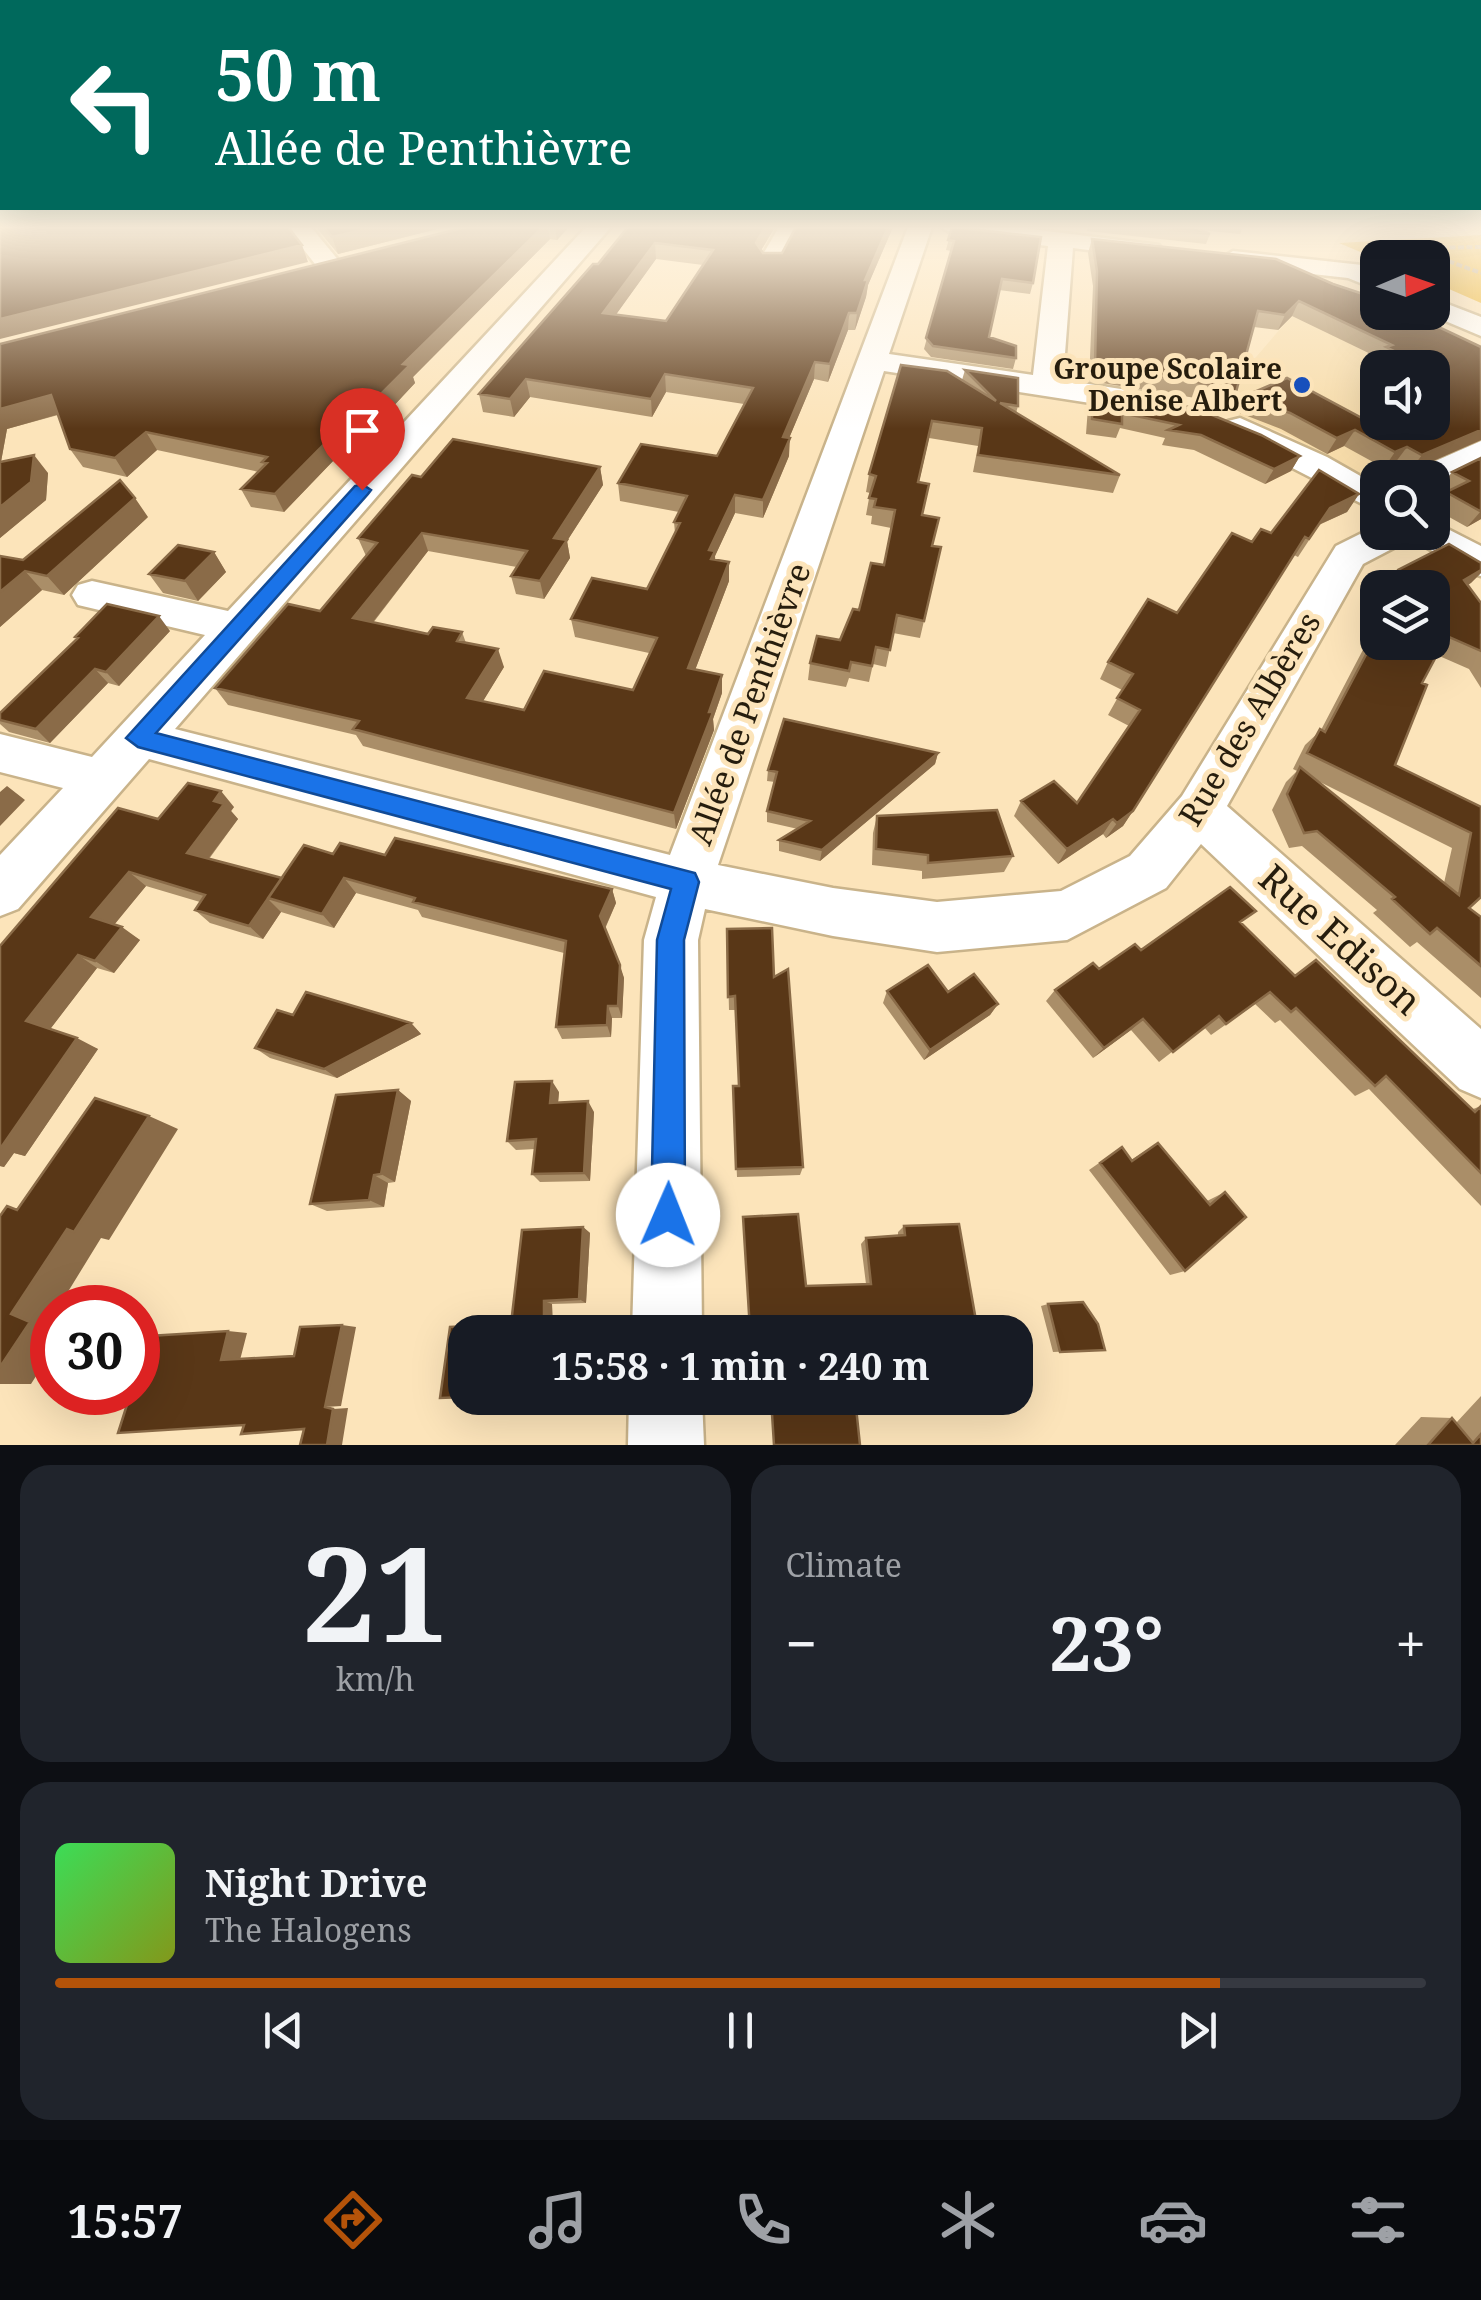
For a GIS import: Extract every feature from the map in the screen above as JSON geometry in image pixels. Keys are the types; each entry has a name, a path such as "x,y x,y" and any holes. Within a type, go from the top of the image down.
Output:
{"street":[{"path":"0,892 538,294"},
{"name":"Allée de Penthièvre","path":"138,738 686,882 895,294"},
{"path":"1047,386 1056,294"},
{"path":"1450,320 1481,327"},
{"path":"1448,330 1481,352"},
{"path":"870,360 1178,408"},
{"path":"1214,418 1267,438 1360,491"},
{"path":"1450,466 1481,451"},
{"path":"1450,544 1481,562"},
{"name":"Rue des Albères","path":"686,882 833,912 937,928 1067,915 1148,872 1199,812 1349,554 1360,549"},
{"path":"92,596 237,628"},
{"path":"0,752 102,779"},
{"name":"Rue Edison","path":"1199,812 1481,1068"},
{"path":"667,1315 671,940 686,882"},
{"path":"666,1415 666,1445"}],"shaded area":[{"name":"Groupe Scolaire Denise Albert","path":"1310,294 1360,313 1360,330 1402,330 1481,362 1481,468 1450,484 1450,460 1360,460 1360,476 1290,436 1209,402 1257,356"},
{"path":"1461,294 1481,294 1481,303"}],"building":[{"path":"0,294 100,294 0,319"},
{"path":"197,294 474,294 403,364 410,365 351,417 275,494 241,489 267,463 262,462 267,457 146,432 115,458 70,449 51,395 0,409 0,344"},
{"path":"566,294 617,294 603,313 666,321 684,294 863,294 857,313 849,313 830,364 815,362 783,437 790,438 763,500 735,495 709,550 715,551 711,559 729,562 688,668 722,675 709,712 713,712 674,813 353,729 359,721 215,688 288,604 320,611 377,543 358,538 412,475 421,477 453,439 600,467 554,538 567,540 540,581 511,576 527,551 422,533 353,618 428,634 433,627 462,632 457,641 498,649 467,698 524,710 544,671 633,690 657,638 571,619 592,578 647,589 680,523 674,522 687,496 618,483 641,444 717,456 753,388 665,374 651,399 526,379 510,399 479,394"},
{"path":"939,294 999,294 989,337 1016,346 1016,358 933,346 926,338"},
{"path":"1097,294 1360,294 1360,330 1299,301 1285,315 1258,311 1236,392 1215,385 1095,366"},
{"path":"1360,330 1445,330 1481,347 1481,430 1422,455 1407,447 1395,452 1373,440 1450,440 1450,350 1386,347 1392,345"},
{"path":"901,365 947,371 996,401 965,370 1018,378 1018,406 1000,403 1120,475 978,455 982,428 932,421 918,482 929,484 922,515 939,518 932,546 941,547 924,621 897,615 890,650 876,647 872,666 851,662 849,671 810,663 817,636 840,640 853,609 859,610 871,563 884,565 895,510 874,507 876,499 869,498 876,476 869,474"},
{"path":"1287,378 1360,417 1360,433 1355,430 1337,438 1290,413 1245,396"},
{"path":"1093,392 1195,408 1300,456 1274,469 1201,435 1168,430 1179,425 1122,413 1122,424 1092,419"},
{"path":"34,455 31,482 0,507 0,462"},
{"path":"1481,458 1481,511 1450,494 1450,490 1469,481 1452,472"},
{"path":"1319,470 1359,494 1330,508 1309,539 1305,537 1133,811 1117,823 1113,819 1067,849 1021,801 1054,781 1077,803 1140,710 1117,698 1133,674 1108,662 1148,599 1177,613 1232,533 1252,542 1261,529 1271,533"},
{"path":"120,480 135,498 47,576 25,571 0,592 0,556 23,560"},
{"path":"178,545 214,552 185,581 149,574"},
{"path":"1450,545 1481,563 1481,570 1464,580 1481,603 1481,651 1450,637 1450,570 1398,570 1437,550 1450,550"},
{"path":"107,604 159,616 106,672 95,669 36,729 0,720 0,713 78,638 75,637"},
{"path":"1363,660 1434,660 1422,683 1427,685 1395,765 1481,807 1481,897 1469,908 1481,917 1481,966 1437,928 1430,934 1392,899 1395,897 1317,831 1304,833 1287,794 1300,767 1459,895 1471,833 1307,753 1320,729 1325,732"},
{"path":"784,719 938,753 822,850 779,840 810,821 767,811 777,772 768,770"},
{"path":"188,783 221,791 214,801 224,804 187,853 282,878 249,926 195,910 205,895 129,872 91,917 122,927 95,961 78,955 26,1021 77,1038 0,1149 0,946 118,808 158,819"},
{"path":"997,810 1013,856 928,863 928,855 876,849 877,816"},
{"path":"395,838 612,889 600,916 620,965 618,1006 608,1006 607,1025 556,1027 566,941 413,902 415,898 344,878 322,914 268,898 304,845 333,854 340,843 385,855"},
{"path":"1230,887 1256,911 1240,922 1295,976 1316,960 1475,1112 1481,1106 1481,1173 1386,1076 1375,1086 1296,1008 1291,1012 1270,992 1226,1024 1219,1016 1173,1052 1143,1019 1104,1048 1055,990 1093,963 1099,969 1135,944 1141,950"},
{"path":"772,928 774,977 788,969 803,1167 736,1169 733,1086 739,1086 735,996 728,997 727,929"},
{"path":"928,965 948,992 974,974 998,1004 930,1050 887,991"},
{"path":"306,992 411,1023 324,1069 255,1048 277,1010 293,1015"},
{"path":"552,1081 550,1103 588,1101 584,1173 532,1174 536,1139 507,1141 515,1082"},
{"path":"398,1090 381,1174 374,1175 369,1200 310,1204 336,1095"},
{"path":"95,1098 149,1116 74,1232 67,1229 11,1314 30,1322 0,1367 0,1216 7,1206 17,1210"},
{"path":"1158,1143 1210,1205 1225,1192 1246,1217 1185,1271 1100,1163 1122,1147 1132,1161"},
{"path":"798,1214 806,1286 871,1284 866,1238 905,1235 904,1226 959,1224 975,1315 749,1315 743,1217"},
{"path":"583,1227 579,1299 544,1301 544,1315 512,1315 522,1230"},
{"path":"1083,1302 1098,1324 1105,1350 1060,1352 1048,1304"},
{"path":"342,1325 325,1407 333,1409 327,1445 300,1445 304,1429 241,1434 244,1425 118,1433 124,1415 160,1415 160,1335 228,1331 221,1360 294,1356 300,1327"},
{"path":"448,1341 448,1398 440,1398"},
{"path":"772,1415 857,1415 860,1445 774,1445"},
{"path":"1452,1418 1473,1443 1481,1434 1481,1445 1428,1445"}],"place":[{"name":"Groupe Scolaire Denise Albert","path":"1302,385"}],"route":[{"path":"362,490 138,738 686,882 671,940 668,1215"}]}
